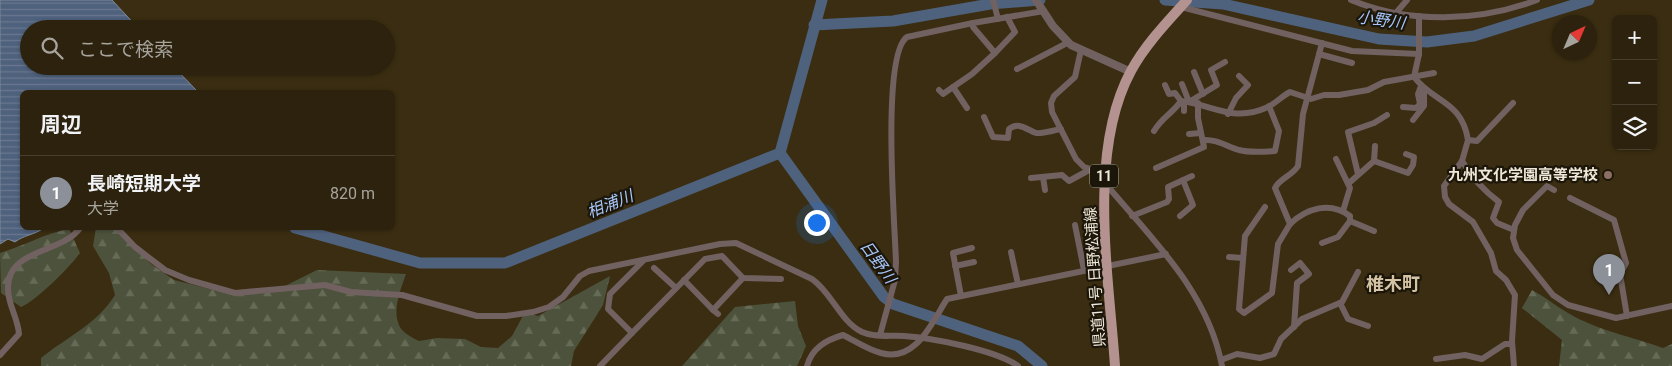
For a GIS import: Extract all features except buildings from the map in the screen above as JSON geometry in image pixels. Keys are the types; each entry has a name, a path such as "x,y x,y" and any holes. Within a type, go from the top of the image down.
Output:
{"main road":[{"name":"県道11号 日野松浦線","path":"1116,366 1108,266 1104,177 1112,123 1131,72 1149,45 1184,3"}],"street":[{"path":"993,0 998,18"},
{"path":"1036,0 1053,26 1069,42 1081,50 1131,72"},
{"path":"1351,0 1395,14 1419,18 1486,13 1537,0"},
{"path":"1395,14 1407,0"},
{"path":"1184,3 1352,51 1419,53"},
{"path":"880,335 895,280 891,134 894,78 898,51 902,41 907,37 1042,9"},
{"path":"939,90 943,94 953,87 995,53 1015,32 1007,17"},
{"path":"1414,77 1419,53 1419,18"},
{"path":"973,23 973,27 995,53"},
{"path":"1017,69 1069,42"},
{"path":"1290,224 1275,188 1278,182 1298,166 1298,147 1307,98 1322,43"},
{"path":"1081,50 1075,77 1060,89 1051,103 1052,112 1076,159 1084,167 1104,177 1132,216 1166,254 1193,291 1222,363 1237,354 1260,358 1274,354 1281,338 1302,320 1322,309 1340,303 1358,272"},
{"path":"1319,54 1352,63"},
{"path":"1154,131 1164,115 1218,85 1211,70 1225,62"},
{"path":"1194,72 1203,94"},
{"path":"1165,85 1169,94 1175,93 1185,102 1198,103 1228,114 1250,112 1269,106 1290,92 1311,99 1324,95 1339,95 1368,90 1384,82 1434,73"},
{"path":"1228,114 1236,98 1248,85 1239,76"},
{"path":"1414,77 1422,87 1440,97 1462,118 1468,140 1462,161 1444,186 1444,197 1449,204 1473,222 1491,253 1496,271 1506,280 1515,295 1512,344 1514,366"},
{"path":"1182,84 1185,102 1184,111"},
{"path":"953,87 967,108"},
{"path":"1403,107 1416,108 1420,104 1418,94 1422,87"},
{"path":"1413,120 1424,106 1422,87"},
{"path":"1156,168 1204,147 1198,118 1198,103"},
{"path":"1468,140 1477,141 1513,103"},
{"path":"1188,134 1224,142 1238,150 1275,151 1278,131 1269,106"},
{"path":"1358,174 1348,132 1374,123 1387,115"},
{"path":"984,117 993,137 1008,138 1010,129 1018,126 1036,133 1061,129"},
{"path":"1349,183 1374,161 1375,146"},
{"path":"1374,161 1408,173 1413,165 1414,157 1406,154"},
{"path":"1336,159 1339,161 1342,174 1349,183 1350,188 1343,211"},
{"path":"1462,161 1480,186 1499,202 1493,218 1497,223 1514,230"},
{"path":"1031,178 1062,176 1069,181 1078,174 1091,170"},
{"path":"1132,216 1167,202 1168,187 1192,176"},
{"path":"1043,177 1045,190"},
{"path":"1066,178 1068,189"},
{"path":"1180,216 1193,205 1183,180"},
{"path":"1554,190 1547,186 1523,210 1514,230 1513,238 1517,250 1553,295 1568,305 1616,318 1672,306"},
{"path":"1570,198 1614,220 1626,263 1620,274 1627,316"},
{"path":"1260,209 1244,236 1239,309 1244,313 1272,293 1278,244 1290,224 1312,208 1324,207 1343,211 1350,216 1350,221 1338,237 1322,243"},
{"path":"1350,221 1374,231"},
{"path":"1075,225 1084,270"},
{"path":"0,355 19,334 18,321 8,291 9,280 14,268 21,260 61,242 78,230"},
{"path":"119,230 135,248 165,270 189,280 235,293 325,285 351,292 402,295 477,316 506,316 533,312 549,307 563,297 580,276 590,271 720,244 736,243 820,284 850,323 860,331 872,336 925,335 997,356 1018,366"},
{"path":"961,296 954,251 972,248"},
{"path":"1011,252 1018,284"},
{"path":"807,366 810,356 820,346 843,335 882,354 914,349 947,299 1166,254"},
{"path":"600,366 705,259 722,256 743,278 781,279"},
{"path":"1229,257 1243,258"},
{"path":"632,333 608,309 610,294 644,260"},
{"path":"955,266 974,262"},
{"path":"1291,270 1300,263 1311,276 1297,283 1294,327"},
{"path":"654,268 676,288"},
{"path":"684,280 715,312 743,278"},
{"path":"1340,303 1348,319 1368,326"},
{"path":"1436,358 1465,356 1482,359 1505,344 1512,344"}],"green space":[{"path":"69,230 80,253 52,283 21,307 1,293 0,253 51,233"},
{"path":"96,230 120,230 151,264 174,280 218,291 281,288 317,270 406,274 396,311 399,326 409,336 419,341 437,338 465,339 481,347 498,348 512,336 525,312 538,316 610,276 603,305 574,351 571,366 41,366 41,358 91,322 115,295 109,273 93,246"},
{"path":"1532,290 1568,313 1590,324 1663,348 1672,344 1672,366 1559,366 1562,340 1522,308"},
{"path":"795,301 798,326 806,346 797,366 682,366 735,307"}],"water":[{"path":"0,0 112,0 131,20 20,20 20,75 182,75 196,90 20,90 20,230 40,230 15,242 8,239 0,244"}],"waterway":[{"name":"相浦川","path":"302,230 420,263 505,263 780,153 822,0"},
{"name":"小野川","path":"814,25 893,21 990,4 1040,0"},
{"name":"小野川","path":"1165,0 1223,4 1379,39 1427,42 1474,36 1589,0"},
{"name":"日野川","path":"780,153 884,297 893,304 1018,346 1042,366"}],"place":[{"name":"九州文化学園高等学校","path":"1608,175"},
{"name":"長崎短期大学","path":"1609,295"}],"district":[{"name":"椎木町","path":"1393,283"}]}
